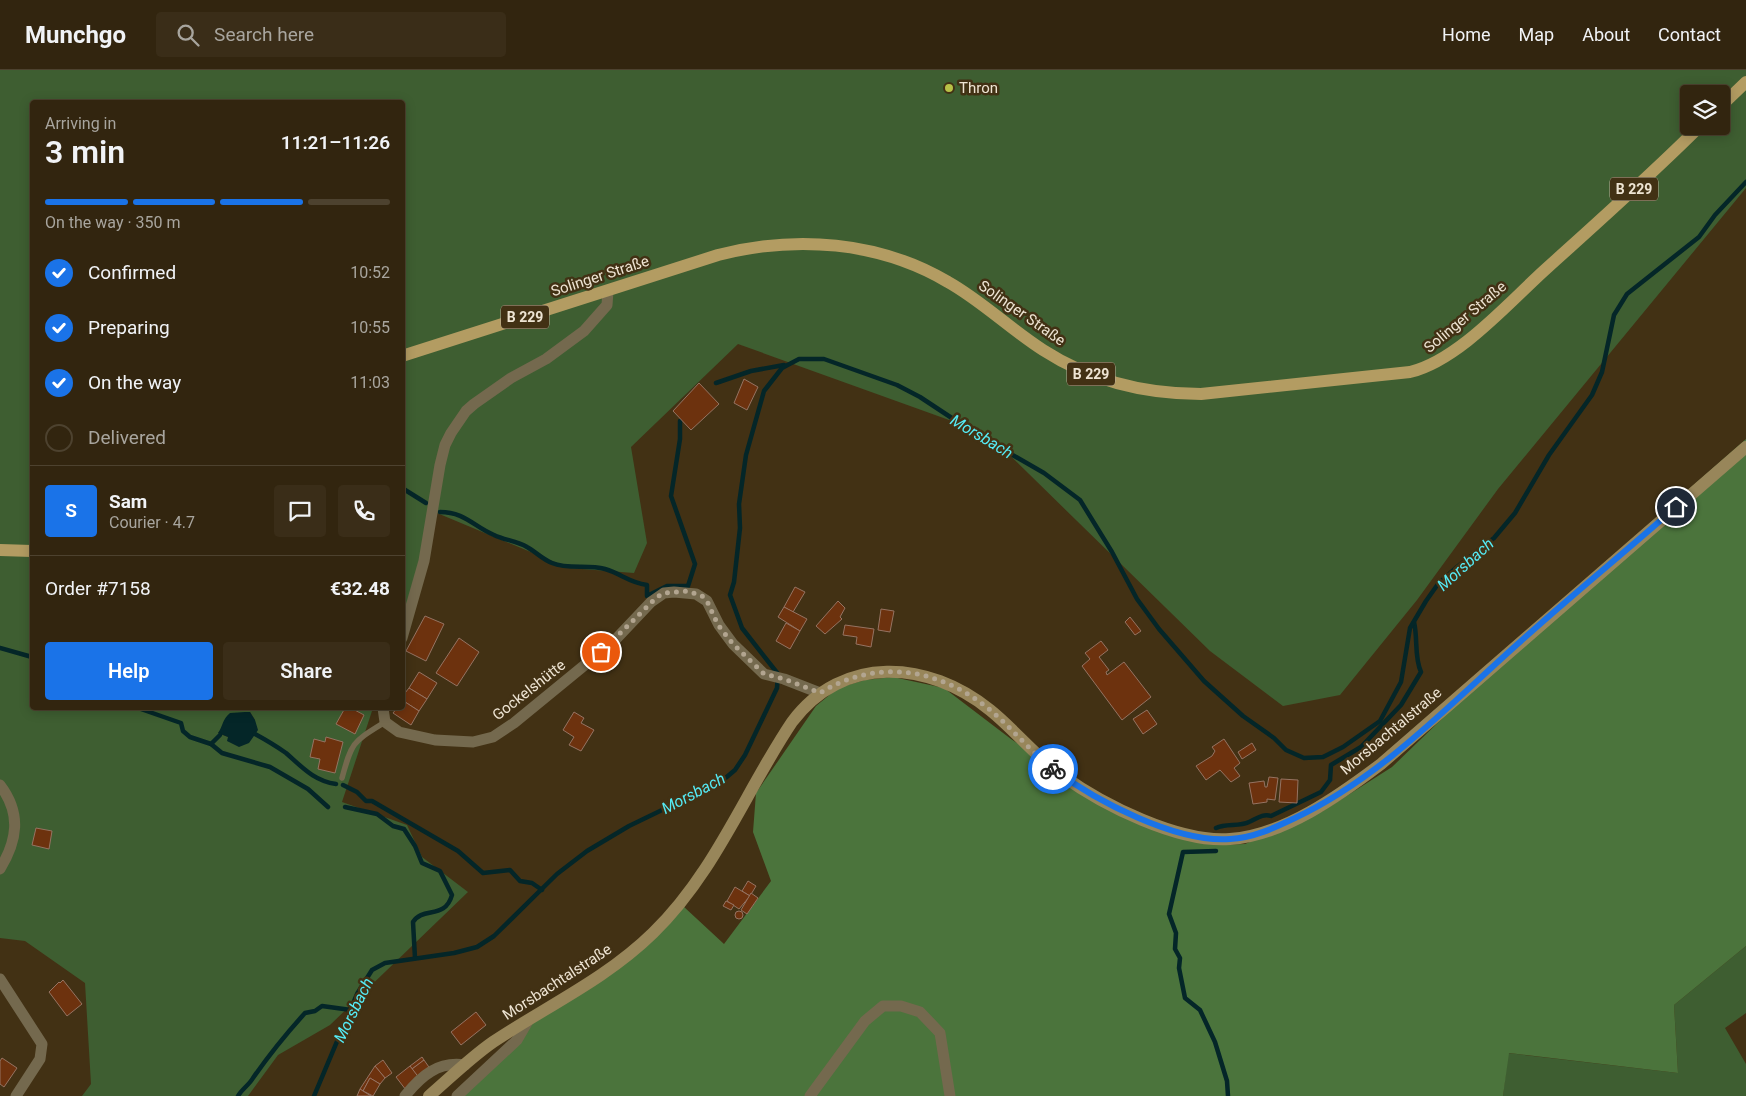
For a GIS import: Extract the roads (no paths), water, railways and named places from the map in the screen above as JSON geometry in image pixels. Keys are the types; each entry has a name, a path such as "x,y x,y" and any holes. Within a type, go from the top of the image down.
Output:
{"main road":[{"path":"1730,97 1746,82"},
{"name":"Solinger Straße","path":"405,355 748,247 795,243 820,244 876,253 924,269 962,291 1042,350 1063,362 1130,387 1172,394 1201,394 1410,372 1428,368 1441,361 1475,333 1690,135"},
{"name":"Morsbachtalstraße","path":"430,1096 464,1065 493,1043 588,985 652,934 674,911 711,861 792,722 820,693 847,679 873,672 901,672 935,678 962,690 983,705 1047,764 1095,796 1158,825 1187,835 1215,840 1247,837 1284,823 1322,804 1381,764 1746,447"},
{"path":"0,550 30,551"}],"street":[{"path":"405,628 424,561 440,465 445,445 451,433 466,411 474,404 511,378 546,359 584,331 607,306 608,290"},
{"name":"Gockelshütte","path":"385,722 399,732 435,740 473,742 493,737 514,724 616,639 651,602 664,593 688,591 702,596 707,601 718,625 756,668 772,678 784,679 820,693"},
{"path":"382,710 385,722"},
{"path":"0,785 11,803 16,826 9,854 0,870"},
{"path":"0,979 8,994 37,1033 42,1044 40,1059 16,1096"},
{"path":"810,1096 865,1021 883,1006 901,1006 920,1012 940,1033 950,1096"},
{"path":"457,1096 517,1040 528,1021"},
{"path":"405,1096 412,1087 442,1064 464,1065"}],"lane":[{"path":"342,778 349,749 358,739 385,722"}],"water":[{"path":"250,712 258,730 249,743 239,747 227,741 228,737 218,733 225,718 230,713"}],"waterway":[{"name":"Morsbach","path":"314,1096 357,994 372,970 385,963 454,953 477,947 494,936 557,874 587,851 629,826 722,781 735,770 745,755 777,688 778,674 742,628 730,595 734,582 740,528 739,504 746,455 764,391 782,368 799,359 824,359 897,385 920,397 976,434 1044,473 1080,500 1112,552 1137,599 1159,629 1204,681 1243,716 1274,738 1286,750 1304,758 1323,757 1343,747 1380,721 1401,682 1410,628 1438,584 1494,538 1515,513 1549,455 1592,395 1602,372 1614,315 1627,294 1699,237 1715,215 1746,182"},
{"path":"716,383 751,371 784,365"},
{"path":"440,512 463,517 487,532 523,545 552,563 565,566 605,569 647,585 647,596 667,586 688,586 695,564 671,496 680,439 680,421"},
{"path":"405,490 426,503"},
{"path":"1216,828 1245,823 1262,816 1271,816 1321,792 1330,780 1331,765 1361,747 1401,705 1421,672 1414,622"},
{"path":"0,648 30,656"},
{"path":"144,710 181,723 183,731 190,737 211,744 222,753 270,767 308,789 328,807"},
{"path":"255,734 286,753 315,777 336,784"},
{"path":"211,744 220,735"},
{"path":"343,785 357,792 366,801 372,801 458,851 483,873 510,870 520,881 532,883 542,890"},
{"path":"345,807 377,814 393,826 404,829 415,846 422,863 440,871 452,895 449,903 444,908 417,917 413,922 415,958"},
{"path":"1216,851 1183,852 1169,914 1176,933 1175,949 1180,958 1179,968 1185,998 1200,1010 1215,1042 1227,1081 1228,1096"},
{"path":"238,1096 305,1013 315,1011 322,1006 351,1010"}],"place":[{"name":"Thron","path":"949,88"}]}
